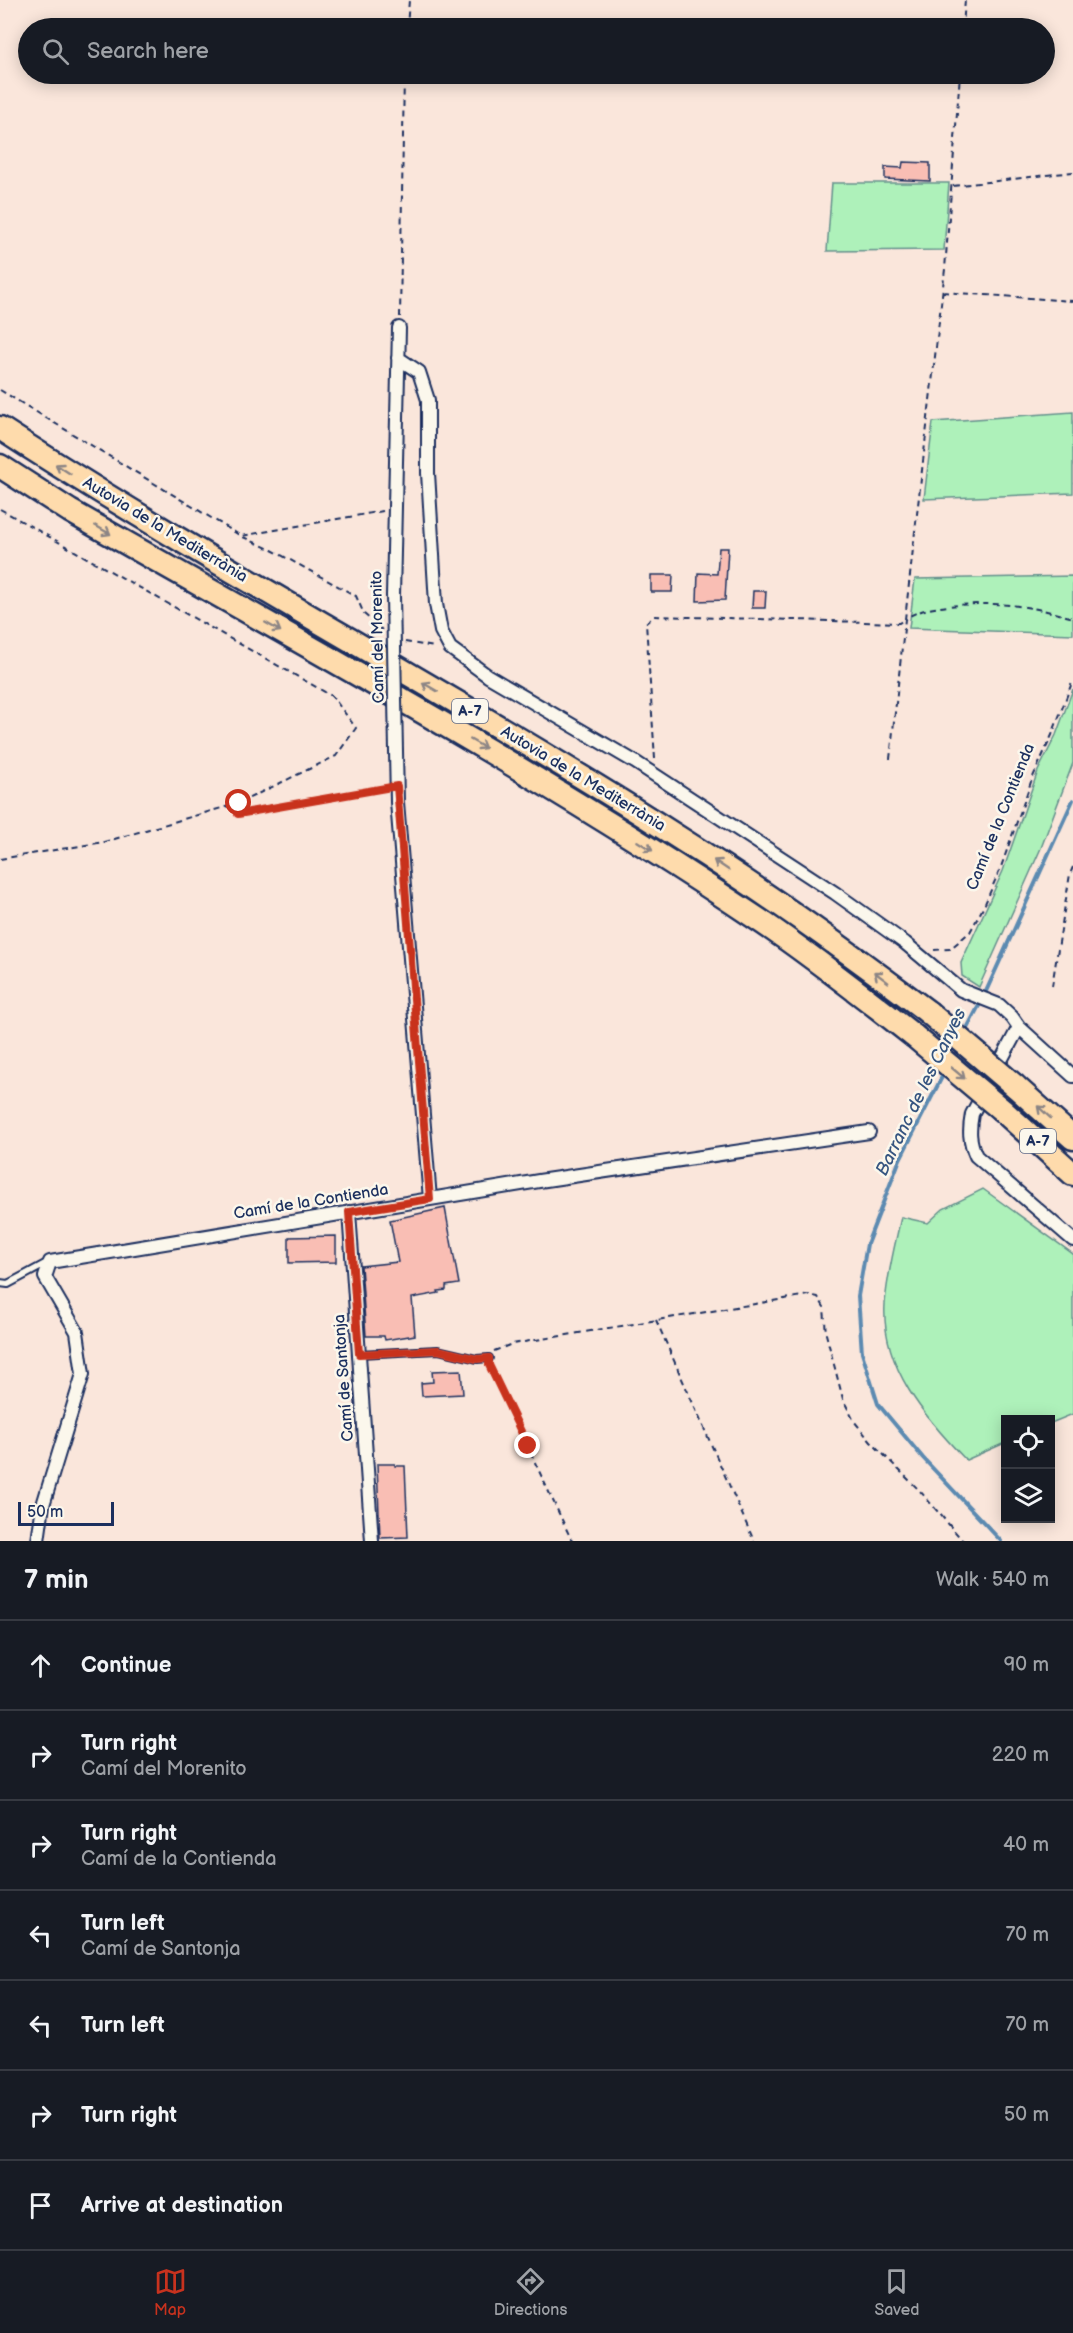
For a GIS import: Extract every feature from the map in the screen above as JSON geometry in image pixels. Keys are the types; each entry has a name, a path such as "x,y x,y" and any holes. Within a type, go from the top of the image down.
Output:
{"highway":[{"name":"Autovia de la Mediterrània","path":"0,428 80,480 546,755 685,841 776,902 927,1012 1073,1138"},
{"name":"Autovia de la Mediterrània","path":"0,466 70,511 516,766 764,923 845,981 914,1036 1073,1174"}],"street":[{"name":"Camí del Morenito","path":"399,328 393,596 397,786 430,1199"},
{"path":"399,358 419,372 428,400 428,473 436,604 441,631 450,648 488,676 653,774 835,893 905,943 961,990 999,1005 1012,1017 1018,1027 1073,1076"},
{"path":"1018,1027 972,1114 969,1129 970,1143 976,1156 1073,1240"},
{"name":"Camí de la Contienda","path":"50,1262 430,1199 869,1132"},
{"name":"Camí de Santonja","path":"349,1212 372,1541"},
{"path":"38,1541 44,1505 82,1374 76,1332 45,1277 50,1262"}],"lane":[{"path":"0,1283 8,1284 50,1262"},
{"path":"359,1354 438,1350 477,1359 489,1358"}],"path":[{"path":"408,18 410,0"},
{"path":"964,18 965,0"},
{"path":"399,328 404,84"},
{"path":"890,759 943,292 959,84"},
{"path":"953,186 1073,172"},
{"path":"943,292 1073,301"},
{"path":"0,390 241,536 272,550 356,597 364,614 378,628 388,633"},
{"path":"0,509 332,696 356,728 336,756 239,803 104,843 0,859"},
{"path":"241,536 394,510"},
{"path":"653,774 656,745 646,623 654,616 899,623 915,612 928,609 977,603 1005,603 1051,611 1073,618"},
{"path":"399,639 409,644 450,648"},
{"name":"Camí de la Contienda","path":"905,943 928,950 950,949 969,932 1001,867 1032,779 1053,735 1073,680"},
{"path":"239,803 238,814 397,786"},
{"path":"1052,986 1073,867"},
{"path":"572,1541 489,1365 489,1358 496,1350 512,1344 808,1295 818,1297 824,1306 826,1334 843,1399 854,1421 871,1443 920,1491 963,1541"},
{"path":"656,1320 754,1541"}],"green space":[{"path":"832,183 949,183 944,250 827,251"},
{"path":"1073,412 1073,493 924,499 933,422"},
{"path":"1073,576 1073,634 909,628 915,579"},
{"path":"1073,689 1073,763 1041,848 979,987 962,976 961,963 1003,871 1038,771 1056,735"},
{"path":"983,1189 1073,1254 1073,1414 1055,1421 1055,1415 1001,1415 1001,1445 966,1460 935,1427 909,1390 890,1349 886,1327 885,1304 889,1271 901,1217 928,1223 943,1209"}],"building":[{"path":"903,162 930,163 930,181 885,179 885,167 902,168"},
{"path":"719,548 728,548 725,600 697,601 698,573 717,574"},
{"path":"651,575 673,575 672,592 651,592"},
{"path":"753,591 766,591 765,608 752,608"},
{"path":"445,1208 459,1284 446,1286 446,1290 438,1291 439,1293 412,1298 415,1335 385,1340 384,1336 366,1336 361,1266 398,1262 390,1220"},
{"path":"336,1236 336,1262 289,1263 289,1237"},
{"path":"461,1370 463,1394 422,1396 421,1383 433,1382 432,1371"},
{"path":"377,1464 405,1466 408,1537 380,1538"}],"waterway":[{"name":"Barranc de les Canyes","path":"964,1034 983,998 1073,800"},
{"name":"Barranc de les Canyes","path":"944,1073 900,1159 867,1244 858,1296 862,1353 878,1404 923,1458 1001,1541"}],"route":[{"path":"239,803 238,814 397,786 430,1199 349,1212 359,1354 438,1350 477,1359 489,1358 489,1365 528,1446"}]}
